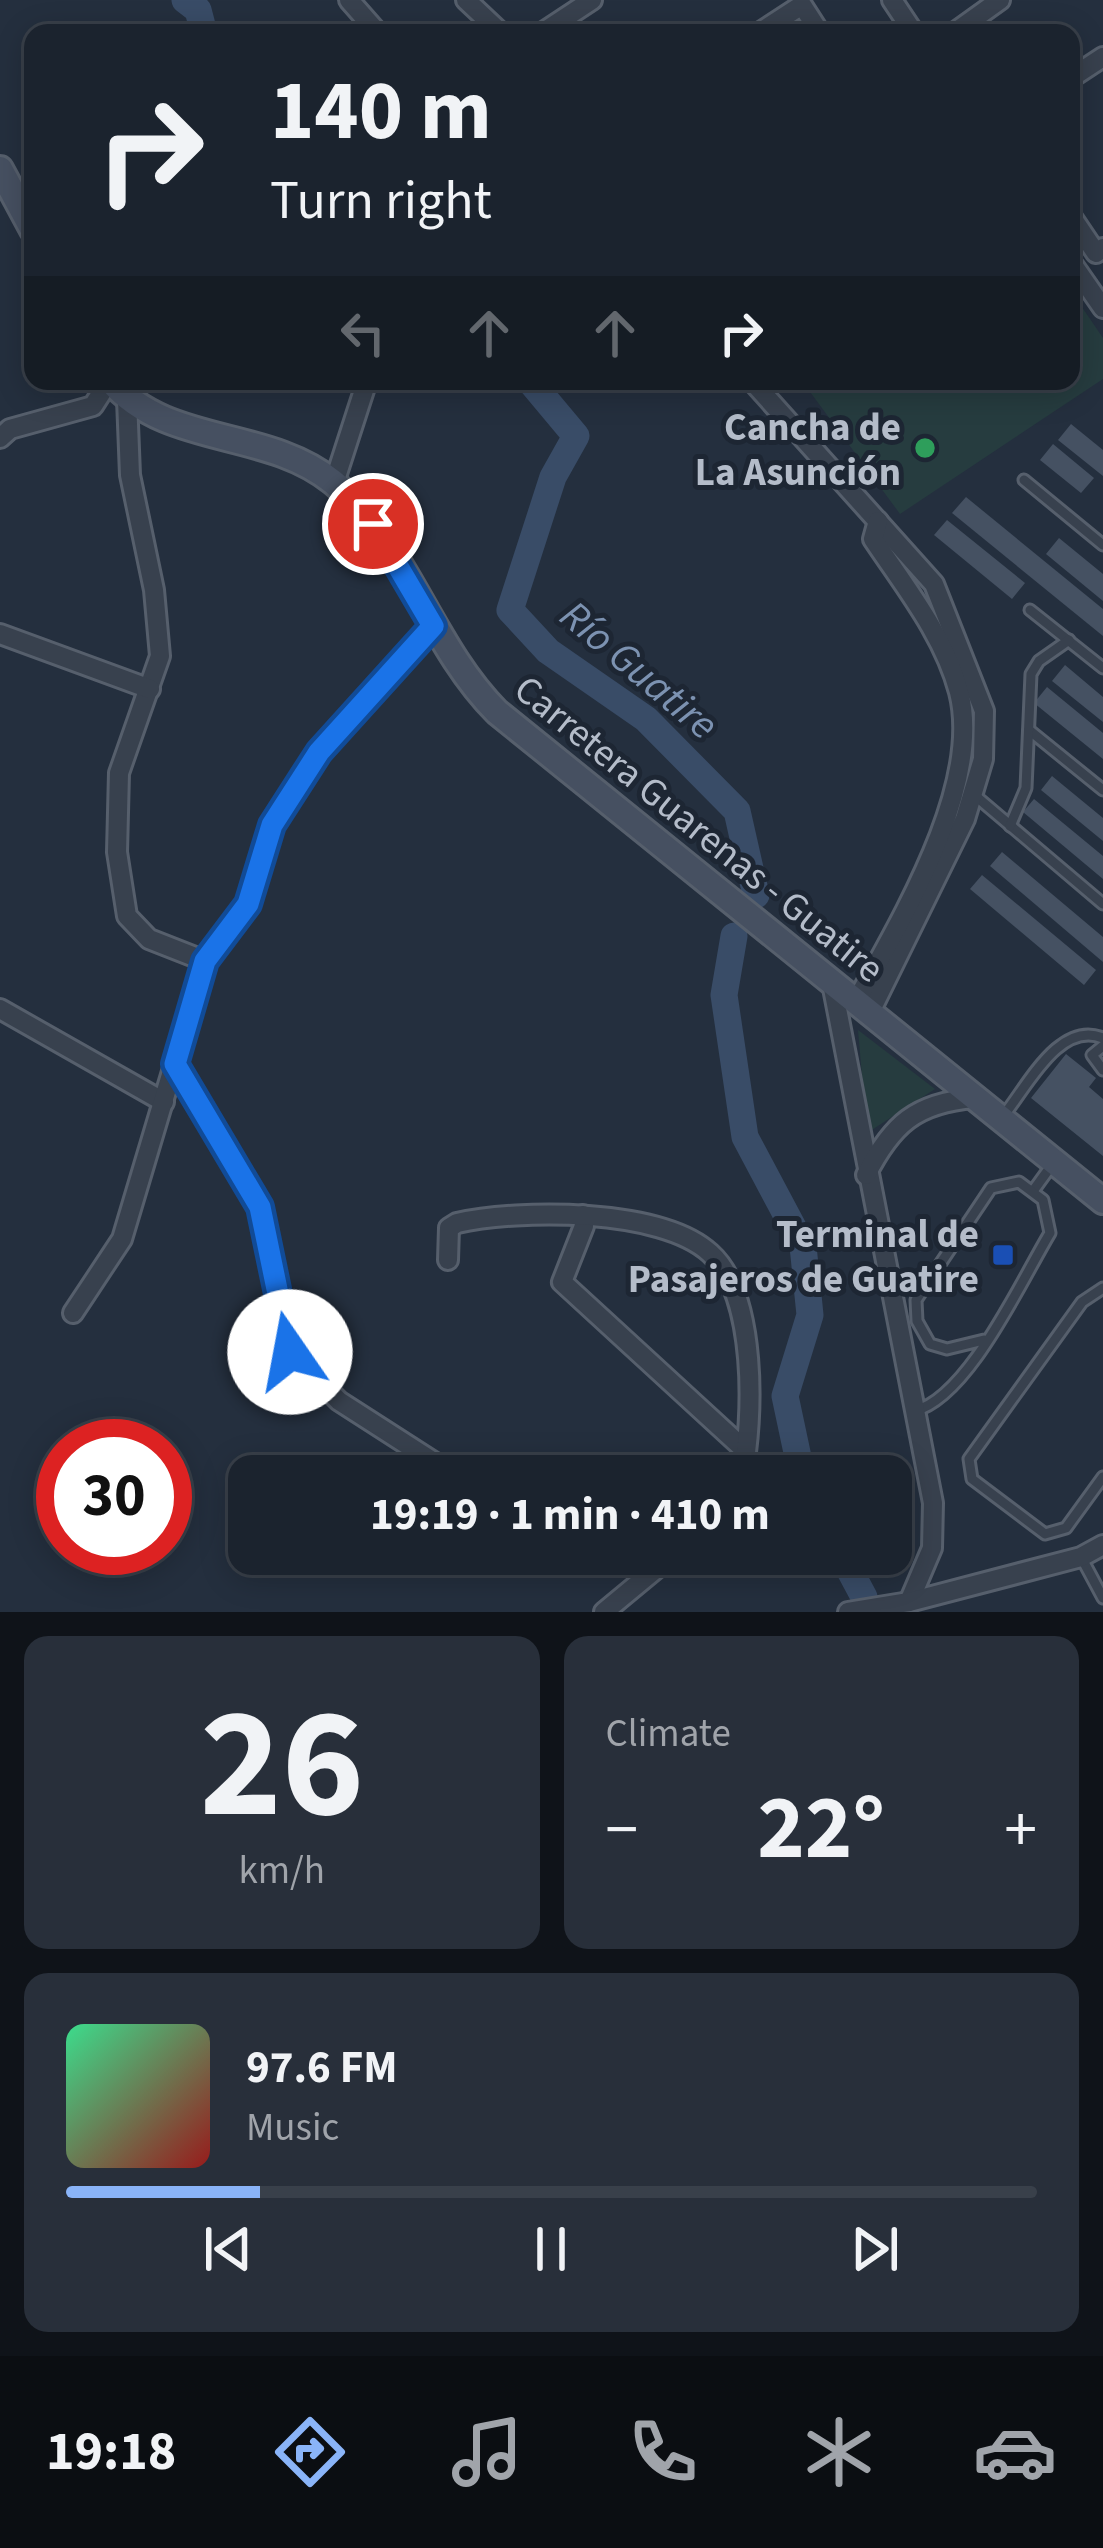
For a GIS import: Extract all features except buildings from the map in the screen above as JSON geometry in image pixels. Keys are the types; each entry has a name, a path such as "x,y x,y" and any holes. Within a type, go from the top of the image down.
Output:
{"main road":[{"path":"0,170 24,214"},
{"name":"Carretera Guarenas - Guatire","path":"121,390 183,426 297,458 334,483 373,524 433,626 497,712 1103,1201"}],"street":[{"path":"349,0 370,24"},
{"path":"466,0 491,24"},
{"path":"556,24 592,0"},
{"path":"967,24 1000,0"},
{"path":"773,24 802,5 814,24"},
{"path":"1080,229 1096,253 1103,248"},
{"path":"1080,275 1103,308"},
{"path":"0,438 10,429 93,406 112,390"},
{"path":"116,390 154,590 160,656 118,773 117,852 127,916 149,939 205,961"},
{"path":"334,483 364,390"},
{"path":"760,390 934,584 984,711 983,759 965,819 864,1007"},
{"path":"864,1007 934,843 964,741 951,672 935,632 873,539 878,521"},
{"path":"73,1313 122,1239 205,961 248,904 272,825 319,752 433,626"},
{"path":"0,634 150,689"},
{"path":"824,976 934,1527 932,1548 909,1602"},
{"path":"0,1009 164,1102"},
{"path":"175,1064 260,1207 290,1352 339,1401 423,1455"},
{"path":"866,1175 884,1139 913,1112 931,1103 974,1098"},
{"path":"448,1260 449,1228 531,1212 583,1215 702,1247 726,1271 749,1350 745,1455"},
{"path":"583,1215 584,1226 562,1282 746,1450"},
{"path":"848,1612 909,1602 1081,1557 1103,1545"},
{"path":"604,1612 649,1575"}],"lane":[{"path":"1024,480 1103,544"},
{"path":"1030,610 1103,668"},
{"path":"1010,826 1026,788 1031,674 1039,661 1069,640"},
{"path":"1028,730 1103,790"},
{"path":"972,794 1103,904"},
{"path":"1001,1119 1067,1038 1087,1032 1103,1042 1092,1055 1103,1070"},
{"path":"1033,1191 1054,1162"},
{"path":"914,1411 945,1396 1050,1233 1050,1213 1033,1191 1012,1181 992,1188 923,1284 916,1300 923,1335"},
{"path":"1103,1288 1082,1302 969,1460 972,1479 1045,1534 1066,1528 1103,1477"},
{"path":"898,1337 923,1335 947,1349 984,1340"},
{"path":"1081,1557 1103,1598"}],"green space":[{"name":"Cancha de La Asunción","path":"1080,304 1103,338 1103,379 900,514 809,390 1080,390"},
{"path":"858,1030 935,1089 867,1133"}],"waterway":[{"name":"Río Guatire","path":"185,0 198,10 202,24"},
{"name":"Río Guatire","path":"538,390 576,436 553,477 510,610 548,651 646,719 737,811 756,895"},
{"name":"Río Guatire","path":"734,936 724,995 745,1137 803,1246 810,1315 785,1396 798,1455"},
{"name":"Río Guatire","path":"852,1575 866,1612"}],"place":[{"name":"Cancha de La Asunción","path":"925,448"},
{"name":"Terminal de Pasajeros de Guatire","path":"1003,1255"}],"route":[{"path":"290,1352 260,1207 205,1107 175,1064 205,961 248,904 272,825 319,752 433,626 373,524"}]}
